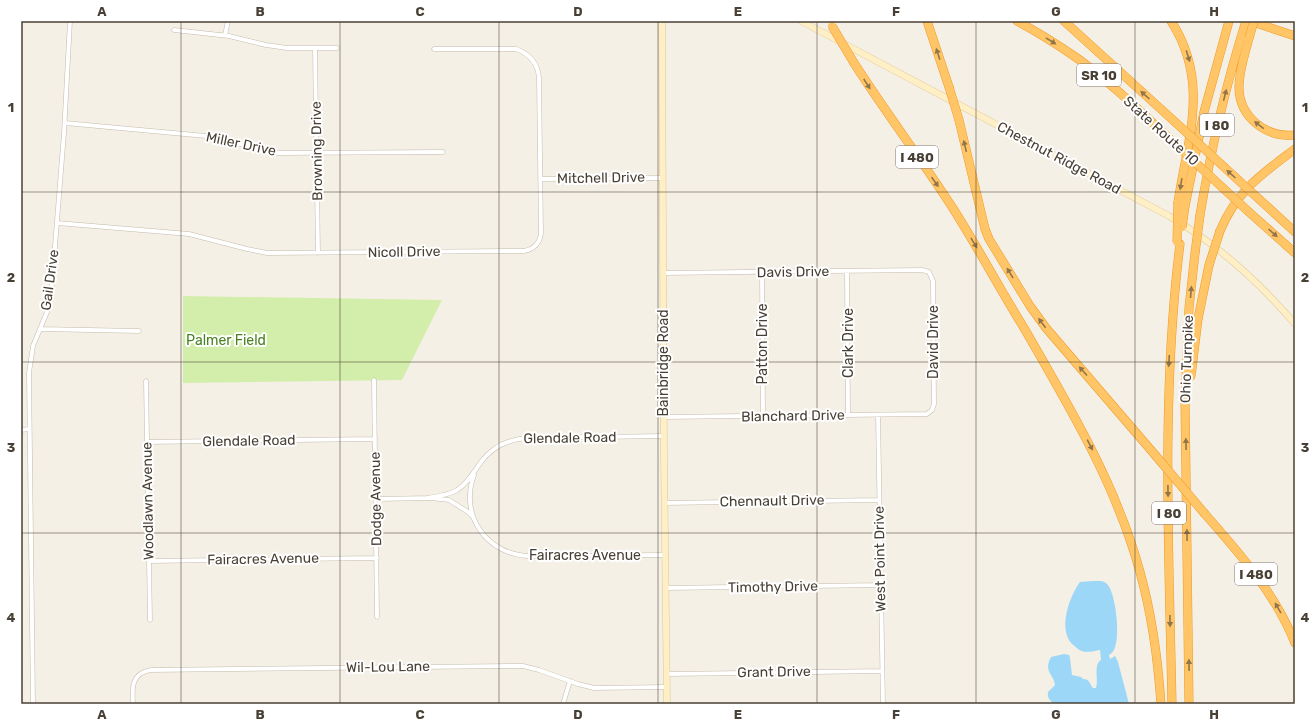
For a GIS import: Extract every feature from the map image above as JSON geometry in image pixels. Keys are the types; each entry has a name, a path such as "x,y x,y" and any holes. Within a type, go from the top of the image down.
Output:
{"highway":[{"name":"I 480","path":"928,21 960,120 985,229 989,239 1042,323 1239,553 1260,580 1282,616 1295,643"},
{"name":"State Route 10","path":"1017,21 1054,43 1088,67 1124,97 1295,253"},
{"name":"State Route 10","path":"1064,21 1295,232"},
{"path":"1172,21 1179,33 1187,53 1193,75 1193,114 1182,204"},
{"name":"Ohio Turnpike","path":"1172,704 1168,418 1170,341 1178,243 1182,204 1204,112 1229,21"},
{"name":"Ohio Turnpike","path":"1189,704 1186,400 1189,308 1200,215 1217,126 1245,37 1246,21"},
{"path":"1250,21 1295,36"},
{"path":"1254,21 1245,37 1239,79 1239,92 1244,108 1250,118 1263,129 1278,134 1295,135"},
{"path":"1262,21 1295,32"},
{"name":"I 480","path":"830,23 881,104 954,210 1037,350 1101,468 1126,527 1144,587 1155,646 1161,704"},
{"path":"1186,400 1189,390 1199,313 1209,265 1220,230 1229,211 1245,189 1295,149"}],"street":[{"name":"Gail Drive","path":"33,704 29,364 33,346 47,312 50,296 57,223 70,21"},
{"path":"225,35 228,21"},
{"name":"Bainbridge Road","path":"662,21 664,503 667,704"},
{"name":"Chestnut Ridge Road","path":"801,21 1190,229 1207,240 1243,271 1295,324"},
{"path":"174,30 225,35 277,47 298,49 337,48"},
{"name":"Nicoll Drive","path":"57,223 189,234 267,253 528,250 536,245 540,239 541,232 539,73 536,65 530,57 521,50 508,48 434,49"},
{"name":"Browning Drive","path":"315,49 318,253"},
{"name":"Miller Drive","path":"64,123 206,136 278,153 443,152"},
{"name":"Mitchell Drive","path":"541,179 662,178"},
{"name":"Davis Drive","path":"663,273 922,270"},
{"name":"David Drive","path":"922,270 926,271 933,278 934,404 930,412 923,414"},
{"name":"Clark Drive","path":"848,271 848,415"},
{"name":"Patton Drive","path":"762,272 763,416"},
{"path":"40,328 139,331"},
{"name":"Dodge Avenue","path":"374,380 378,617"},
{"name":"Woodlawn Avenue","path":"146,381 150,620"},
{"name":"Blanchard Drive","path":"664,417 923,414"},
{"name":"West Point Drive","path":"878,415 883,704"},
{"path":"21,430 29,430"},
{"name":"Glendale Road","path":"427,498 457,491 475,473 480,463 490,452 503,444 518,438 664,436"},
{"name":"Glendale Road","path":"147,442 375,439"},
{"name":"Fairacres Avenue","path":"474,518 470,498 475,473"},
{"name":"Fairacres Avenue","path":"376,499 427,498 449,500 468,512 474,518 481,531 492,543 505,551 519,555 665,554"},
{"name":"Chennault Drive","path":"664,503 879,500"},
{"name":"Fairacres Avenue","path":"149,561 377,558"},
{"name":"Timothy Drive","path":"666,588 881,585"},
{"name":"Wil-Lou Lane","path":"132,704 132,689 135,680 142,673 151,670 523,666 540,670 586,686 603,688 667,688"},
{"name":"Grant Drive","path":"667,674 882,671"},
{"path":"563,704 570,681"}],"green space":[{"name":"Palmer Field","path":"183,296 442,300 402,380 183,383"}],"water":[{"path":"1092,581 1106,583 1113,596 1117,634 1115,648 1109,655 1110,659 1115,656 1118,662 1129,704 1054,704 1048,696 1048,692 1055,685 1048,670 1051,657 1064,654 1069,655 1072,675 1087,680 1093,688 1096,688 1097,665 1101,660 1100,650 1086,652 1072,644 1068,638 1065,622 1069,604 1076,588 1080,582"}]}
